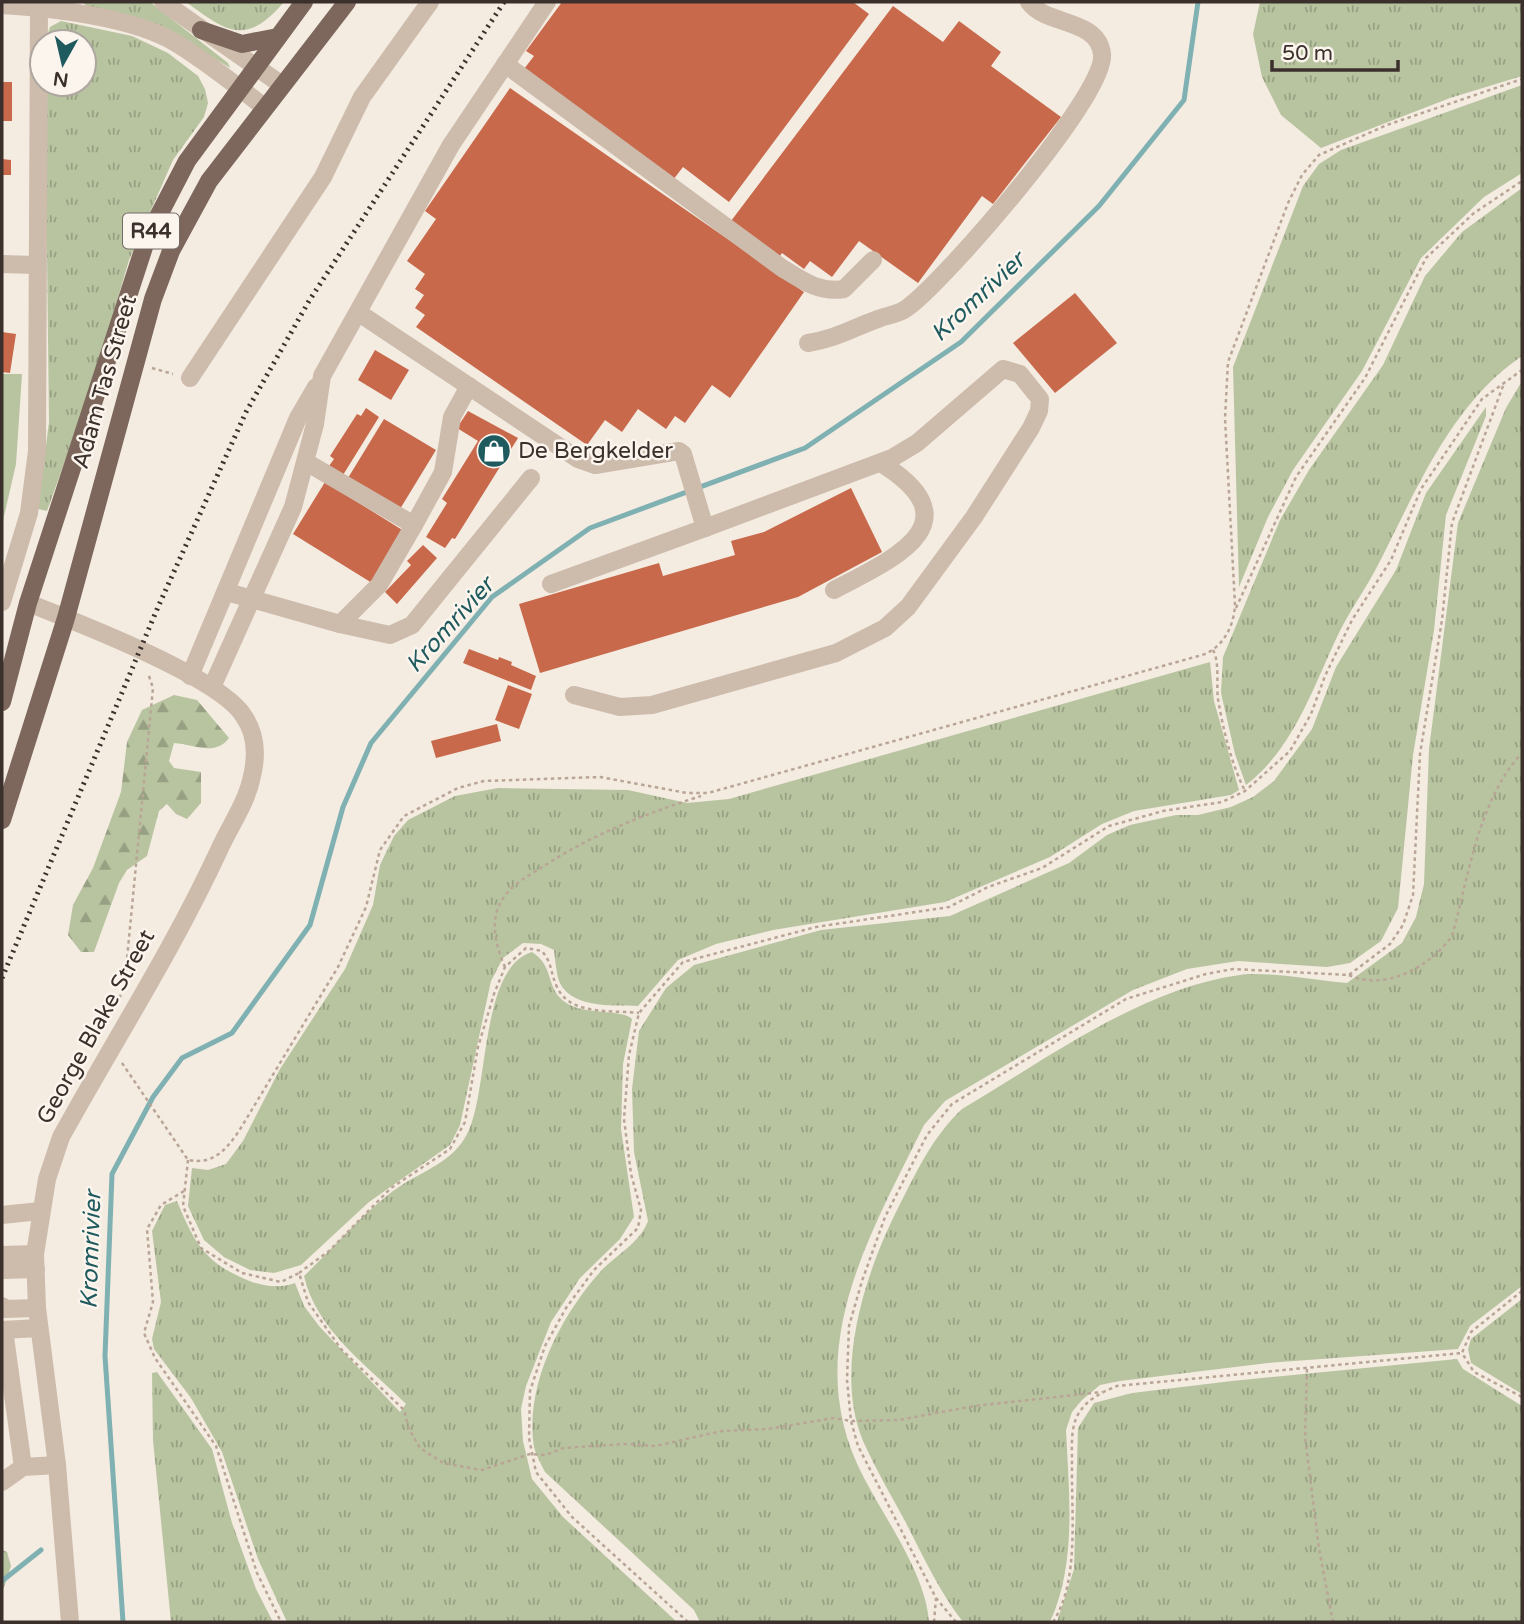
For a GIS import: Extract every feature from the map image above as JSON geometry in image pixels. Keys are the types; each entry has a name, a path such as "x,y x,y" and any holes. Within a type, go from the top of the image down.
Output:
{"main road":[{"name":"Adam Tas Street","path":"2,702 28,603 147,238 187,161 304,2"},
{"name":"Adam Tas Street","path":"2,820 66,618 153,299 171,251 209,181 347,2"},
{"path":"201,30 242,44 278,37"}],"street":[{"path":"163,2 282,85"},
{"path":"190,378 323,177 362,97 430,2"},
{"path":"190,676 299,418 451,145 547,2"},
{"path":"808,342 842,336 905,310 928,291 975,243 1059,135 1099,73 1102,53 1095,37 1087,30 1036,11 1029,2"},
{"path":"2,5 68,6 175,42 264,107"},
{"path":"2,603 29,513 37,451 39,7"},
{"path":"505,64 782,268 810,284 825,291 845,289 873,260"},
{"path":"2,264 36,265"},
{"path":"359,313 586,462 612,463 671,450 683,454 705,528"},
{"path":"551,584 881,463 917,443 1003,369 1020,374 1040,399 1040,411 1031,428 974,517 908,607 885,628 836,653 652,705 621,706 574,695"},
{"path":"212,687 293,507 306,462 322,376"},
{"path":"340,624 379,585 443,472 452,417 469,386"},
{"path":"306,462 414,525"},
{"path":"834,590 897,558 919,535 923,524 920,499 913,486 881,463"},
{"path":"227,592 340,624 390,635 412,625 531,478"},
{"name":"George Blake Street","path":"28,603 66,618 212,687 232,702 252,732 255,749 252,779 241,810 204,883 61,1137 40,1211 36,1262 37,1308 57,1465 71,1622"},
{"path":"2,1215 40,1211"},
{"path":"2,1255 36,1262"},
{"path":"2,1270 36,1262"},
{"path":"2,1306 4,1309 37,1308"},
{"path":"23,1467 3,1330 39,1328"},
{"path":"2,1482 23,1467 57,1465"}],"path":[{"path":"1235,611 1296,477 1365,378 1426,258 1474,213 1522,181"},
{"path":"151,368 190,378"},
{"path":"688,1622 572,1517 536,1472 530,1454 530,1391 545,1346 566,1308 594,1270 638,1228 641,1210 631,1174 624,1119 631,1036 639,1013 682,962 816,927 949,907 988,887 1042,868 1109,826 1163,811 1222,802 1245,790 1290,751 1311,714 1352,620 1391,561 1421,489 1482,399 1522,370"},
{"path":"1349,975 1390,944 1403,925 1413,895 1420,754 1442,620 1452,523 1504,385"},
{"path":"1213,650 1217,656 1216,674 1224,729 1245,790"},
{"path":"118,1001 124,990 153,688 148,673"},
{"path":"956,1622 936,1598 874,1482 851,1421 847,1380 849,1326 862,1281 886,1217 926,1135 952,1104 1126,999 1206,974 1233,969 1349,975 1364,982 1399,976 1439,954 1452,936 1488,809 1509,768 1522,753"},
{"path":"505,967 495,936 495,919 500,901 510,890 578,844 613,826 708,793"},
{"path":"119,1059 188,1160 183,1206 201,1248 242,1273 281,1282 299,1273 329,1251 391,1188 450,1149 465,1122 478,1047 505,967 526,948 542,951 552,964 557,988 570,1003 594,1010 639,1013"},
{"path":"184,1191 161,1205 147,1229 153,1302 144,1333 155,1358 216,1446 257,1573 281,1622"},
{"path":"299,1273 308,1302 341,1349 404,1410 408,1429 420,1448 443,1463 482,1471 530,1454 546,1455 563,1448 625,1444 654,1446 722,1431 768,1429 834,1418 851,1421 899,1420 974,1406 1102,1392 1117,1386 1462,1353"},
{"path":"1462,1353 1471,1332 1522,1291"},
{"path":"1462,1353 1474,1372 1522,1397"},
{"path":"1307,1368 1305,1437 1319,1549 1333,1622"},
{"path":"1053,1622 1064,1597 1072,1549 1072,1431 1081,1410 1102,1392"},
{"path":"934,1622 936,1598"}],"green space":[{"path":"83,2 150,2 228,63 230,68 161,26 87,7"},
{"path":"186,2 284,2 259,25 247,30 236,30 214,21"},
{"path":"1260,2 1522,2 1522,76 1450,98 1321,148 1281,115 1262,77 1253,34"},
{"path":"61,21 94,28 50,28"},
{"path":"98,29 132,36 168,53 198,76 208,103 204,117 173,160 129,260 95,377 47,511 38,509 49,422 45,98 98,98"},
{"path":"1522,85 1522,173 1484,197 1421,258 1362,371 1293,470 1268,517 1239,587 1233,367 1303,186 1319,164 1341,150"},
{"path":"1522,188 1522,356 1475,398 1438,450 1374,573 1342,627 1300,717 1277,754 1246,785 1235,754 1221,693 1223,657 1280,520 1309,470 1383,365 1425,276 1462,232"},
{"path":"2,374 22,374 16,464 2,525"},
{"path":"1522,381 1522,1286 1470,1326 1458,1349 1268,1363 1100,1385 1072,1412 1066,1430 1068,1552 1059,1599 1050,1622 963,1622 939,1586 878,1471 863,1441 855,1413 851,1383 857,1321 875,1260 887,1232 926,1154 962,1109 1096,1028 1167,994 1203,982 1240,975 1278,975 1347,983 1402,943 1416,917 1424,884 1429,749 1458,523 1506,408"},
{"path":"1486,407 1486,416 1446,515 1434,630 1413,755 1398,908 1381,941 1350,963 1327,967 1238,961 1187,969 1133,990 945,1101 924,1125 863,1253 839,1341 838,1386 845,1432 864,1478 913,1567 921,1586 929,1622 700,1622 694,1610 545,1472 534,1447 532,1424 540,1376 572,1308 601,1271 634,1242 648,1221 634,1152 632,1089 639,1031 666,988 694,965 821,930 950,916 1069,863 1107,835 1130,825 1176,815 1198,815 1231,807 1253,797 1274,781 1312,729 1336,667 1396,570 1426,493"},
{"path":"1210,662 1214,701 1239,790 1231,795 1134,811 1102,824 1050,857 945,902 773,930 716,944 678,960 638,1006 604,1005 571,995 563,988 558,978 554,950 541,944 523,943 503,958 491,981 460,1125 450,1145 369,1202 301,1265 274,1273 250,1270 224,1257 204,1240 188,1206 192,1168 208,1170 226,1164 243,1141 280,1069 345,969 373,905 380,865 394,836 408,820 455,796 498,788 628,790 687,803 729,799"},
{"path":"174,695 197,700 229,738 223,744 210,748 174,743 169,761 174,768 201,772 201,803 187,819 176,814 167,804 159,811 147,856 127,870 119,883 94,952 81,952 68,935 73,905 93,868 121,792 127,742 142,710"},
{"path":"532,952 544,964 556,992 568,1004 585,1010 620,1014 632,1019 623,1064 621,1129 634,1217 620,1239 580,1278 551,1322 526,1386 521,1409 523,1441 532,1479 563,1517 677,1622 287,1622 258,1559 222,1452 191,1398 154,1349 152,1339 161,1302 152,1231 165,1205 177,1201 195,1239 220,1266 259,1284 277,1286 295,1283 304,1306 319,1326 400,1412 406,1404 332,1330 310,1295 304,1276 381,1200 445,1159 462,1143 475,1113 494,1004 503,981 515,962"},
{"path":"1522,1299 1522,1394 1471,1363 1468,1349 1471,1339"},
{"path":"1457,1359 1463,1369 1522,1406 1522,1622 1057,1622 1074,1569 1078,1428 1094,1403 1132,1393"},
{"path":"157,1372 212,1449 232,1523 256,1589 273,1622 171,1622 153,1440 152,1373"},
{"path":"2,1550 7,1552 11,1566 2,1593"}],"building":[{"path":"562,2 853,2 869,14 729,202 683,167 673,180 524,69 534,56 526,51"},
{"path":"893,6 943,42 959,21 1001,52 991,66 1061,117 993,204 982,196 918,283 859,241 832,277 810,261 804,269 782,253 780,256 731,221"},
{"path":"2,82 12,82 12,121 2,121"},
{"path":"510,88 804,292 730,398 712,385 685,423 675,416 666,429 638,409 622,432 605,420 587,445 416,327 425,315 415,308 424,295 415,289 425,274 407,261 436,219 425,211"},
{"path":"2,159 11,160 11,175 2,175"},
{"path":"1075,293 1117,343 1055,393 1013,343"},
{"path":"2,332 16,334 10,373 2,372"},
{"path":"375,350 409,370 391,400 358,380"},
{"path":"366,408 379,417 343,475 329,466 334,459 330,456 357,414 361,416"},
{"path":"468,411 518,438 455,539 452,538 445,548 426,537 447,503 442,499 478,441 457,428"},
{"path":"384,419 436,450 400,509 348,478"},
{"path":"325,482 404,531 372,583 293,534"},
{"path":"851,488 882,552 798,597 540,673 519,604 659,563 663,576 735,555 731,541 764,532"},
{"path":"423,545 437,558 397,604 385,592 411,565 407,561"},
{"path":"469,649 498,660 499,657 512,662 511,665 536,676 531,690 463,663"},
{"path":"508,685 532,694 519,729 495,720"},
{"path":"497,724 501,741 436,758 431,741"}],"waterway":[{"name":"Kromrivier","path":"123,1622 105,1356 112,1174 153,1097 182,1058 232,1033 310,925 343,807 371,743 492,597 590,528 805,448 961,342 1099,206 1184,100 1198,2"},
{"name":"Kromrivier","path":"2,1581 41,1550"}],"railway":[{"path":"2,978 158,607 246,412 309,301 504,2"}],"place":[{"name":"De Bergkelder","path":"494,451"}]}
